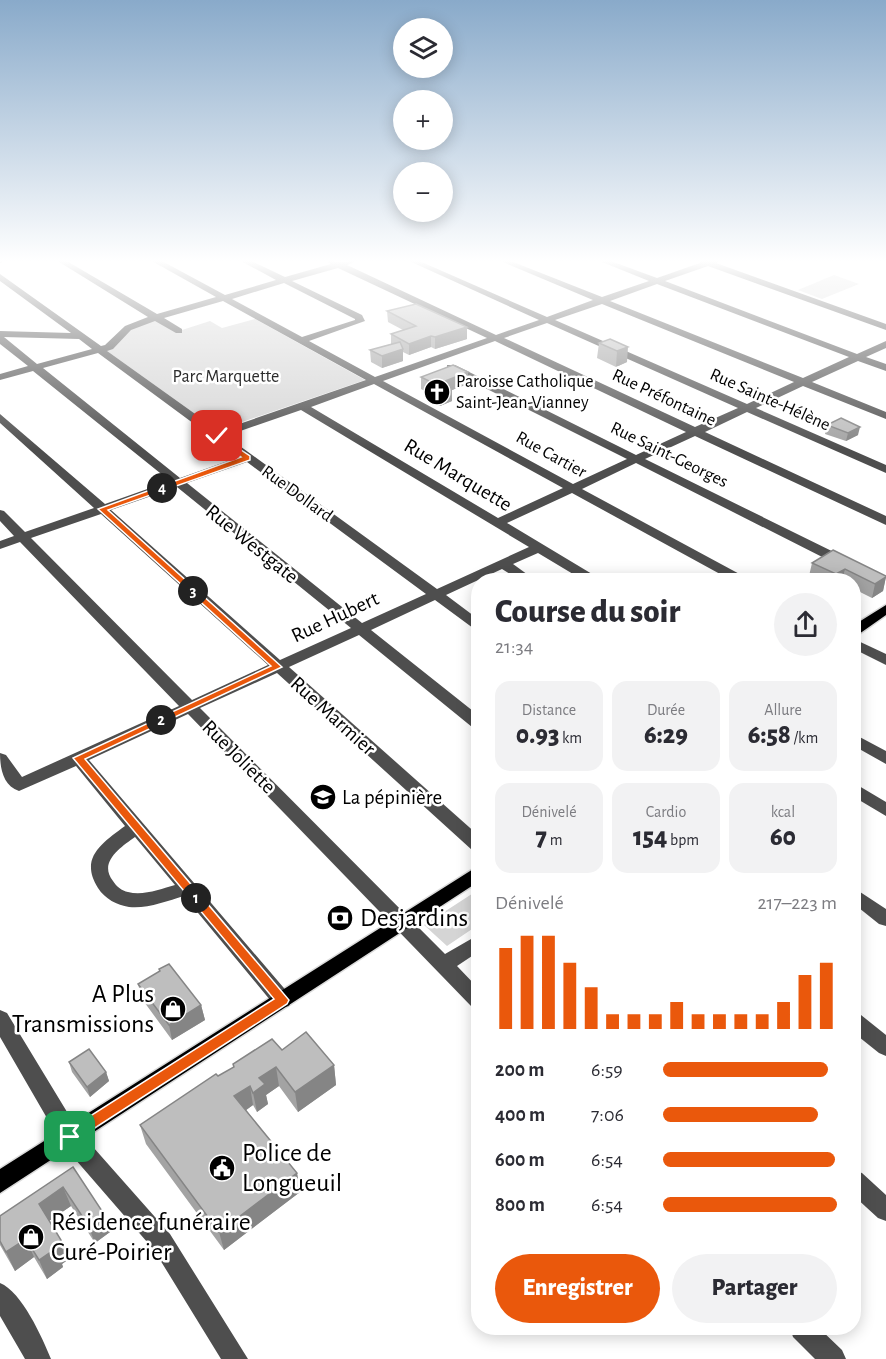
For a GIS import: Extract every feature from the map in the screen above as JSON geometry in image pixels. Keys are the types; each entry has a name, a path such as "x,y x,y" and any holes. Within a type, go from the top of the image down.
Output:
{"main road":[{"path":"861,626 886,609"},
{"path":"0,1182 471,878"}],"street":[{"name":"Rue Dollard","path":"61,323 471,620"},
{"path":"0,377 109,347 128,328 140,323"},
{"path":"167,323 179,331"},
{"name":"Rue Cartier","path":"271,323 727,573"},
{"path":"302,340 353,323"},
{"name":"Rue Préfontaine","path":"463,323 886,521"},
{"path":"217,436 536,323"},
{"name":"Rue Sainte-Hélène","path":"554,323 886,469"},
{"path":"659,323 886,416"},
{"path":"770,323 886,368"},
{"path":"0,334 78,336"},
{"name":"Rue Westgate","path":"0,339 359,630 471,718"},
{"path":"497,523 886,344"},
{"name":"Rue Saint-Georges","path":"436,359 853,567"},
{"name":"Rue Marquette","path":"302,406 580,573"},
{"name":"Rue Marmier","path":"0,417 471,839"},
{"path":"0,545 247,458"},
{"name":"Rue Joliette","path":"0,514 471,993"},
{"name":"Rue Hubert","path":"483,573 538,548"},
{"path":"503,564 518,573"},
{"name":"Rue Hubert","path":"0,759 19,785 471,578"},
{"path":"861,647 886,660"},
{"path":"861,743 886,758"},
{"path":"78,758 282,1000"},
{"path":"861,794 886,810"},
{"path":"136,827 107,849 99,859 98,873 104,885 114,896 131,900 150,899 188,888"},
{"path":"861,900 886,919"},
{"path":"444,965 471,947"},
{"path":"0,1019 70,1137 162,1242 235,1359"},
{"path":"861,1027 886,1047"},
{"path":"861,1188 886,1210"},
{"path":"0,1295 21,1324 38,1359"},
{"path":"809,1335 833,1359"}],"green space":[{"name":"Parc Marquette","path":"142,323 167,323 179,331 202,323 214,323 222,328 239,323 263,323 365,380 219,430 97,350 113,346 128,330"},
{"path":"471,895 471,930 447,946 424,925"}],"building":[{"path":"411,323 459,323 467,327 409,344 391,334 416,326"},
{"path":"610,339 628,347 617,351 599,343"},
{"path":"400,342 403,349 382,356 370,350"},
{"path":"453,365 468,372 440,383 452,389 440,394 427,388 435,384 421,377"},
{"path":"841,418 860,427 848,433 827,425"},
{"path":"833,550 886,577 875,584 861,577 861,573 853,573 845,569 834,573 812,563"},
{"path":"169,964 201,1005 169,1025 138,984"},
{"path":"306,1032 334,1065 295,1092 276,1067 259,1078 265,1084 253,1093 250,1086 234,1096 297,1173 219,1232 140,1125 216,1074 218,1076 234,1067 233,1064 272,1039 282,1050"},
{"path":"89,1049 106,1072 87,1087 69,1062"},
{"path":"73,1167 104,1214 88,1225 63,1187 39,1204 61,1240 53,1246 55,1249 39,1260 26,1239 6,1252 0,1241 0,1216"}],"place":[{"name":"Paroisse Catholique Saint-Jean-Vianney","path":"437,392"},
{"name":"La pépinière","path":"323,797"},
{"name":"Desjardins","path":"340,918"},
{"name":"A Plus Transmissions","path":"173,1009"},
{"name":"Police de Longueuil","path":"222,1168"},
{"name":"Résidence funéraire Curé-Poirier","path":"31,1237"}],"route":[{"path":"70,1137 282,1000 78,758 277,667 102,509 247,458 217,436"}]}
